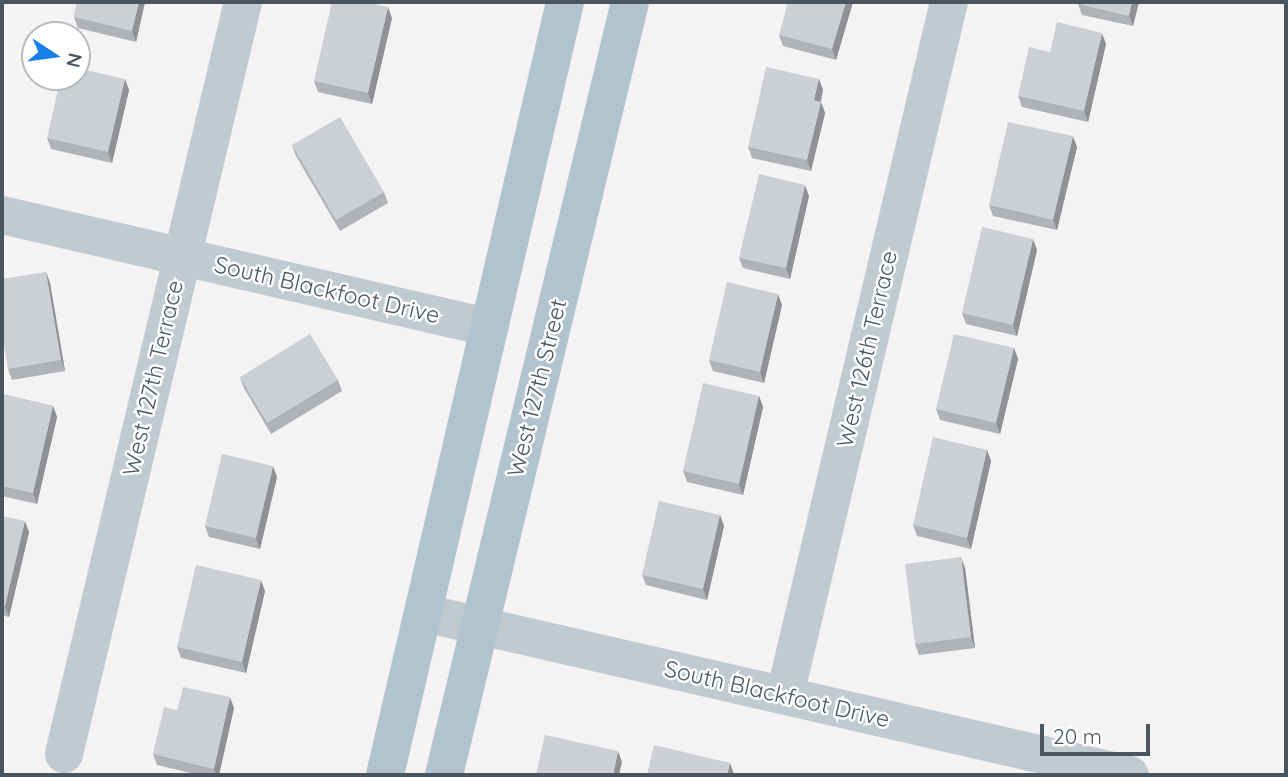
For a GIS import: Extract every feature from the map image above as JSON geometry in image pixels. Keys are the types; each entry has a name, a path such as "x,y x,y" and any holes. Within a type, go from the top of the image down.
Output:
{"main road":[{"path":"385,775 565,2"},
{"name":"West 127th Street","path":"444,775 630,2"}],"street":[{"name":"West 127th Terrace","path":"64,754 243,2"},
{"name":"West 126th Terrace","path":"785,695 949,2"},
{"name":"South Blackfoot Drive","path":"2,215 489,327"},
{"name":"South Blackfoot Drive","path":"424,613 479,628 1130,775"}],"building":[{"path":"77,2 139,2 132,31 74,17"},
{"path":"332,2 364,2 388,7 368,93 314,81"},
{"path":"788,2 846,2 832,49 779,35"},
{"path":"1078,2 1132,2 1129,16"},
{"path":"1057,22 1102,33 1084,111 1018,96 1029,47 1050,52"},
{"path":"766,67 819,79 814,100 821,102 807,160 748,147"},
{"path":"91,71 125,79 108,152 47,138 58,91 91,91"},
{"path":"340,117 384,192 336,220 292,145"},
{"path":"1008,122 1073,136 1053,220 989,205"},
{"path":"759,174 805,185 786,268 739,258"},
{"path":"982,227 1033,239 1013,325 962,313"},
{"path":"46,272 61,360 8,369 2,334 2,279"},
{"path":"727,282 778,294 760,372 709,360"},
{"path":"310,334 338,380 267,423 240,377"},
{"path":"954,334 1014,348 996,423 936,409"},
{"path":"703,383 759,396 739,484 683,471"},
{"path":"2,394 53,406 33,493 2,486"},
{"path":"933,437 987,450 967,538 913,525"},
{"path":"222,454 273,466 256,538 205,526"},
{"path":"659,501 720,515 703,589 642,575"},
{"path":"2,516 25,521 5,606 2,605"},
{"path":"961,557 971,637 915,644 905,564"},
{"path":"196,565 261,580 242,662 177,647"},
{"path":"183,687 230,697 214,769 153,754 164,707 177,710"},
{"path":"545,735 618,751 613,775 536,775"},
{"path":"654,745 730,763 727,775 647,775"}]}
